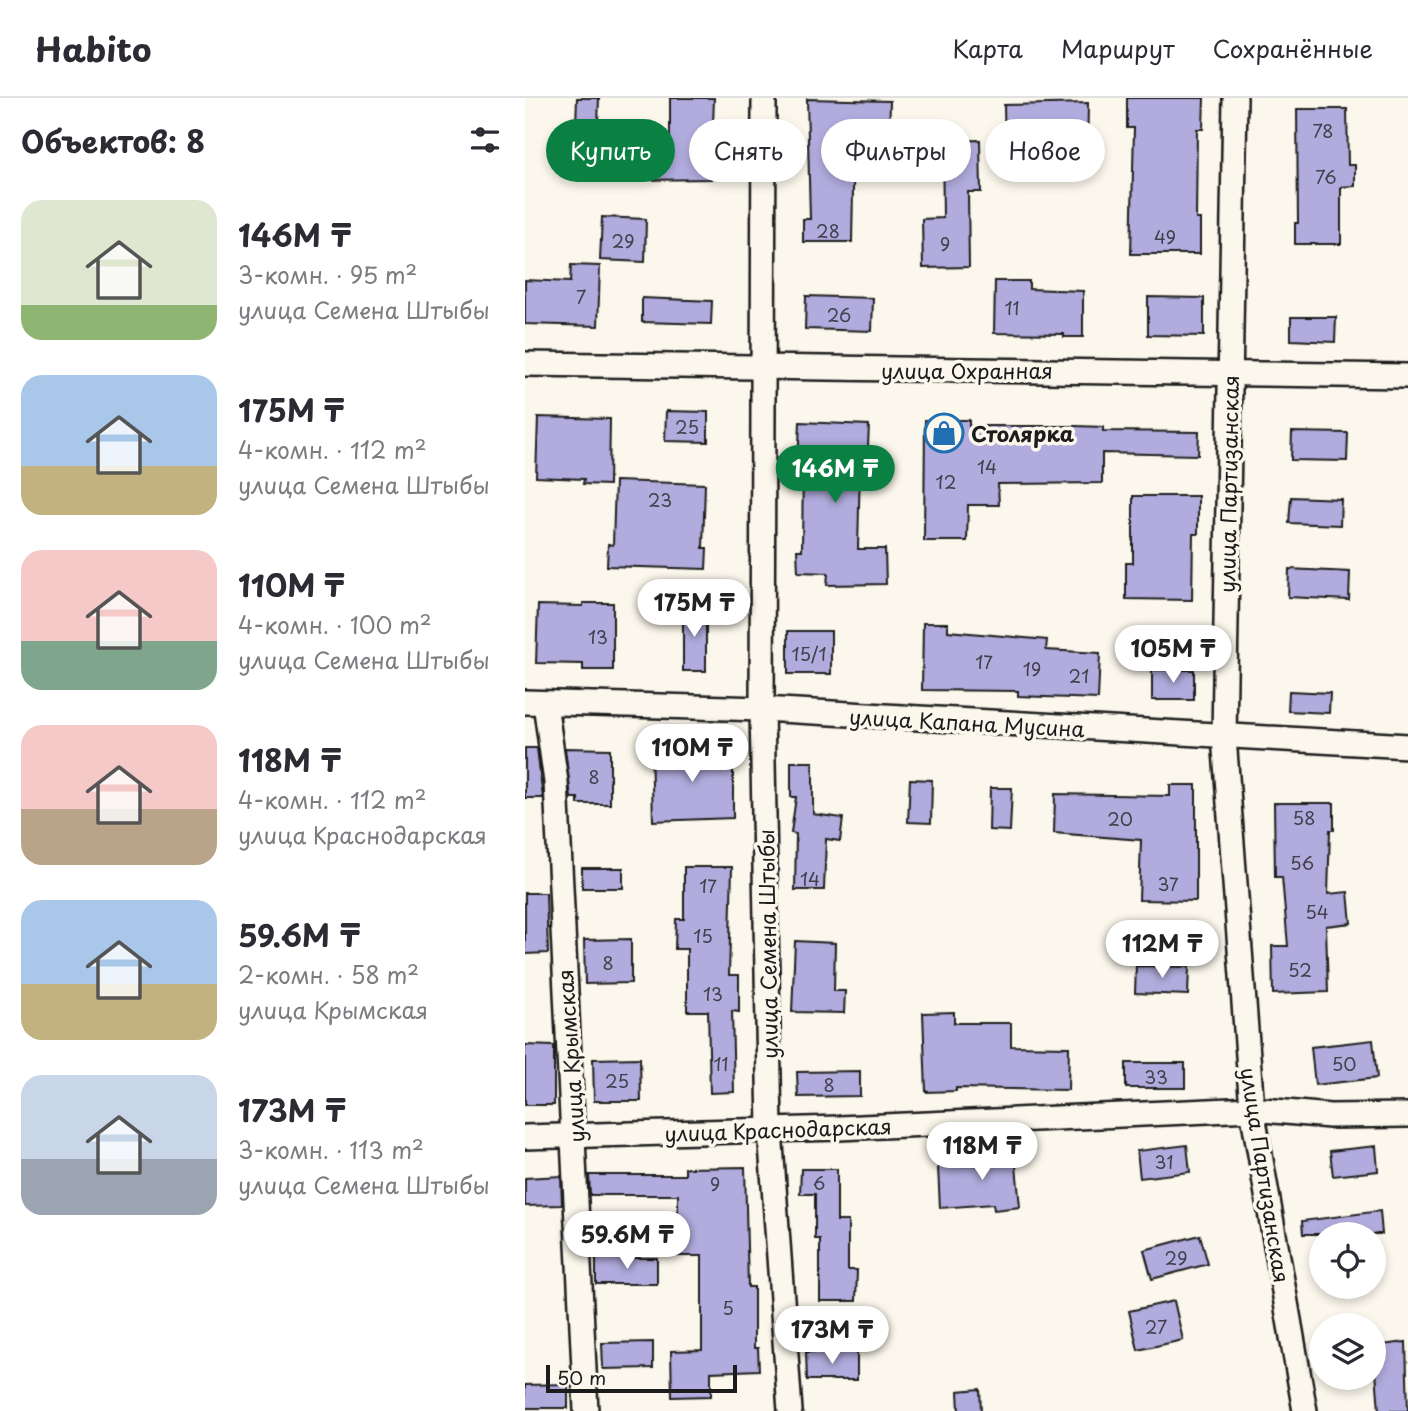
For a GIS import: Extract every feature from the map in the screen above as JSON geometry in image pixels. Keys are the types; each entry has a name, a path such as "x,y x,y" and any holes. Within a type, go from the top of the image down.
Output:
{"street":[{"name":"улица Семена Штыбы","path":"764,98 762,709 770,1130 790,1411"},
{"name":"улица Партизанская","path":"1235,98 1224,737 1252,1109 1305,1411"},
{"name":"улица Охранная","path":"525,364 1408,376"},
{"name":"улица Капана Мусина","path":"535,702 762,709 1408,746"},
{"name":"улица Крымская","path":"535,702 556,782 575,1135 586,1411"},
{"name":"улица Краснодарская","path":"525,1137 770,1130 1252,1109 1329,1116 1408,1115"}],"building":[{"path":"577,98 599,98 598,119 576,119"},
{"path":"670,98 714,98 713,119 689,119 689,179 675,180 675,119 670,119"},
{"path":"1127,98 1204,98 1203,129 1197,129 1196,219 1200,219 1200,254 1131,254 1134,128 1127,128"},
{"path":"807,99 890,101 890,119 821,119 821,182 853,182 852,242 803,242 803,219 810,219"},
{"path":"1088,103 1088,119 1004,119 1004,105"},
{"path":"1297,109 1347,109 1348,165 1355,165 1355,186 1341,187 1341,244 1295,244 1295,223 1298,223"},
{"path":"971,140 980,140 981,192 968,192 969,267 923,268 922,219 943,218 943,182 971,182"},
{"path":"602,217 646,219 645,262 600,260"},
{"path":"571,265 600,266 598,326 525,324 525,280 570,282"},
{"path":"995,281 1029,281 1029,289 1083,291 1083,337 1064,337 1064,334 994,333"},
{"path":"806,296 873,298 872,331 805,329"},
{"path":"1148,297 1204,298 1204,336 1148,335"},
{"path":"642,298 712,301 711,324 642,322"},
{"path":"1291,317 1336,317 1335,342 1291,340"},
{"path":"666,411 708,412 708,442 665,441"},
{"path":"538,417 610,419 609,485 583,484 584,479 536,477"},
{"path":"925,420 969,420 969,426 1076,426 1103,427 1103,431 1199,432 1198,455 1102,453 1102,483 998,484 999,505 968,505 967,541 924,541"},
{"path":"800,422 869,425 867,466 860,466 858,549 885,549 886,584 827,585 828,573 798,572 797,550 802,550 803,463 798,463"},
{"path":"1292,432 1348,433 1347,461 1291,460"},
{"path":"615,481 705,484 703,548 707,548 706,569 607,566 608,544 613,545"},
{"path":"1133,496 1198,496 1198,534 1193,534 1192,600 1126,599 1126,563 1133,563"},
{"path":"1291,497 1341,499 1340,525 1289,523"},
{"path":"1289,569 1350,572 1349,600 1288,597"},
{"path":"583,603 613,603 613,670 583,670 583,664 536,663 538,605 583,606"},
{"path":"683,607 706,607 706,671 683,671"},
{"path":"923,623 948,623 948,631 1047,640 1046,650 1100,653 1098,699 1018,696 1018,691 922,690"},
{"path":"788,631 831,631 831,674 788,674"},
{"path":"1152,670 1194,670 1194,700 1152,700"},
{"path":"1289,691 1330,693 1329,713 1288,711"},
{"path":"525,748 537,748 543,798 525,798"},
{"path":"565,748 610,749 610,804 578,804 578,798 571,798"},
{"path":"651,749 733,749 733,818 653,821"},
{"path":"791,762 813,762 813,814 843,818 840,841 826,839 824,890 795,890 796,834 791,833 796,797 791,797"},
{"path":"910,779 932,780 931,823 908,822"},
{"path":"1170,785 1196,785 1196,901 1139,900 1141,840 1054,833 1055,794 1170,796"},
{"path":"990,788 1012,788 1010,831 989,830"},
{"path":"1274,803 1334,803 1334,830 1330,830 1328,894 1348,892 1351,923 1326,926 1328,992 1273,994 1272,946 1288,946 1282,877 1275,877"},
{"path":"684,867 732,867 729,975 739,975 739,1012 732,1011 734,1092 710,1093 708,1011 687,1011 687,949 675,949 676,919 684,919"},
{"path":"582,868 623,868 623,888 582,888"},
{"path":"525,893 546,893 548,953 525,954"},
{"path":"631,939 631,983 585,984 584,940"},
{"path":"795,941 835,943 834,991 845,991 844,1013 792,1012"},
{"path":"1136,966 1189,967 1188,995 1135,993"},
{"path":"954,1012 954,1023 1011,1023 1011,1046 1069,1047 1068,1090 956,1088 956,1091 926,1092 923,1013"},
{"path":"1373,1040 1377,1078 1315,1085 1311,1047"},
{"path":"525,1045 554,1046 554,1105 525,1105"},
{"path":"640,1058 641,1101 594,1101 593,1059"},
{"path":"1126,1063 1185,1063 1185,1088 1126,1088"},
{"path":"860,1071 860,1096 798,1097 797,1072"},
{"path":"1014,1145 1020,1207 994,1210 993,1204 940,1208 938,1167 989,1164 988,1148"},
{"path":"1187,1145 1190,1172 1140,1178 1137,1151"},
{"path":"1376,1146 1378,1171 1333,1176 1330,1151"},
{"path":"745,1167 748,1287 754,1287 754,1348 758,1348 759,1370 711,1372 711,1396 672,1397 671,1351 702,1350 702,1256 678,1256 678,1195 590,1195 589,1175 685,1175 685,1168"},
{"path":"801,1169 837,1169 837,1221 848,1221 848,1270 857,1270 856,1301 820,1301 820,1239 815,1239 815,1194 800,1194"},
{"path":"561,1176 562,1205 525,1206 525,1178"},
{"path":"1380,1211 1381,1222 1309,1222 1309,1234 1303,1234 1302,1221"},
{"path":"1200,1235 1208,1264 1152,1279 1144,1250"},
{"path":"596,1258 657,1258 657,1284 596,1284"},
{"path":"1174,1301 1183,1340 1138,1350 1129,1311"},
{"path":"653,1342 653,1368 603,1369 602,1343"},
{"path":"1406,1342 1408,1411 1379,1411 1377,1390 1386,1390 1386,1344"},
{"path":"806,1352 857,1352 857,1380 807,1380"},
{"path":"568,1384 568,1408 525,1408 525,1385"},
{"path":"980,1389 981,1411 959,1411 958,1391"}],"place":[{"name":"Столярка","path":"944,433"}]}
